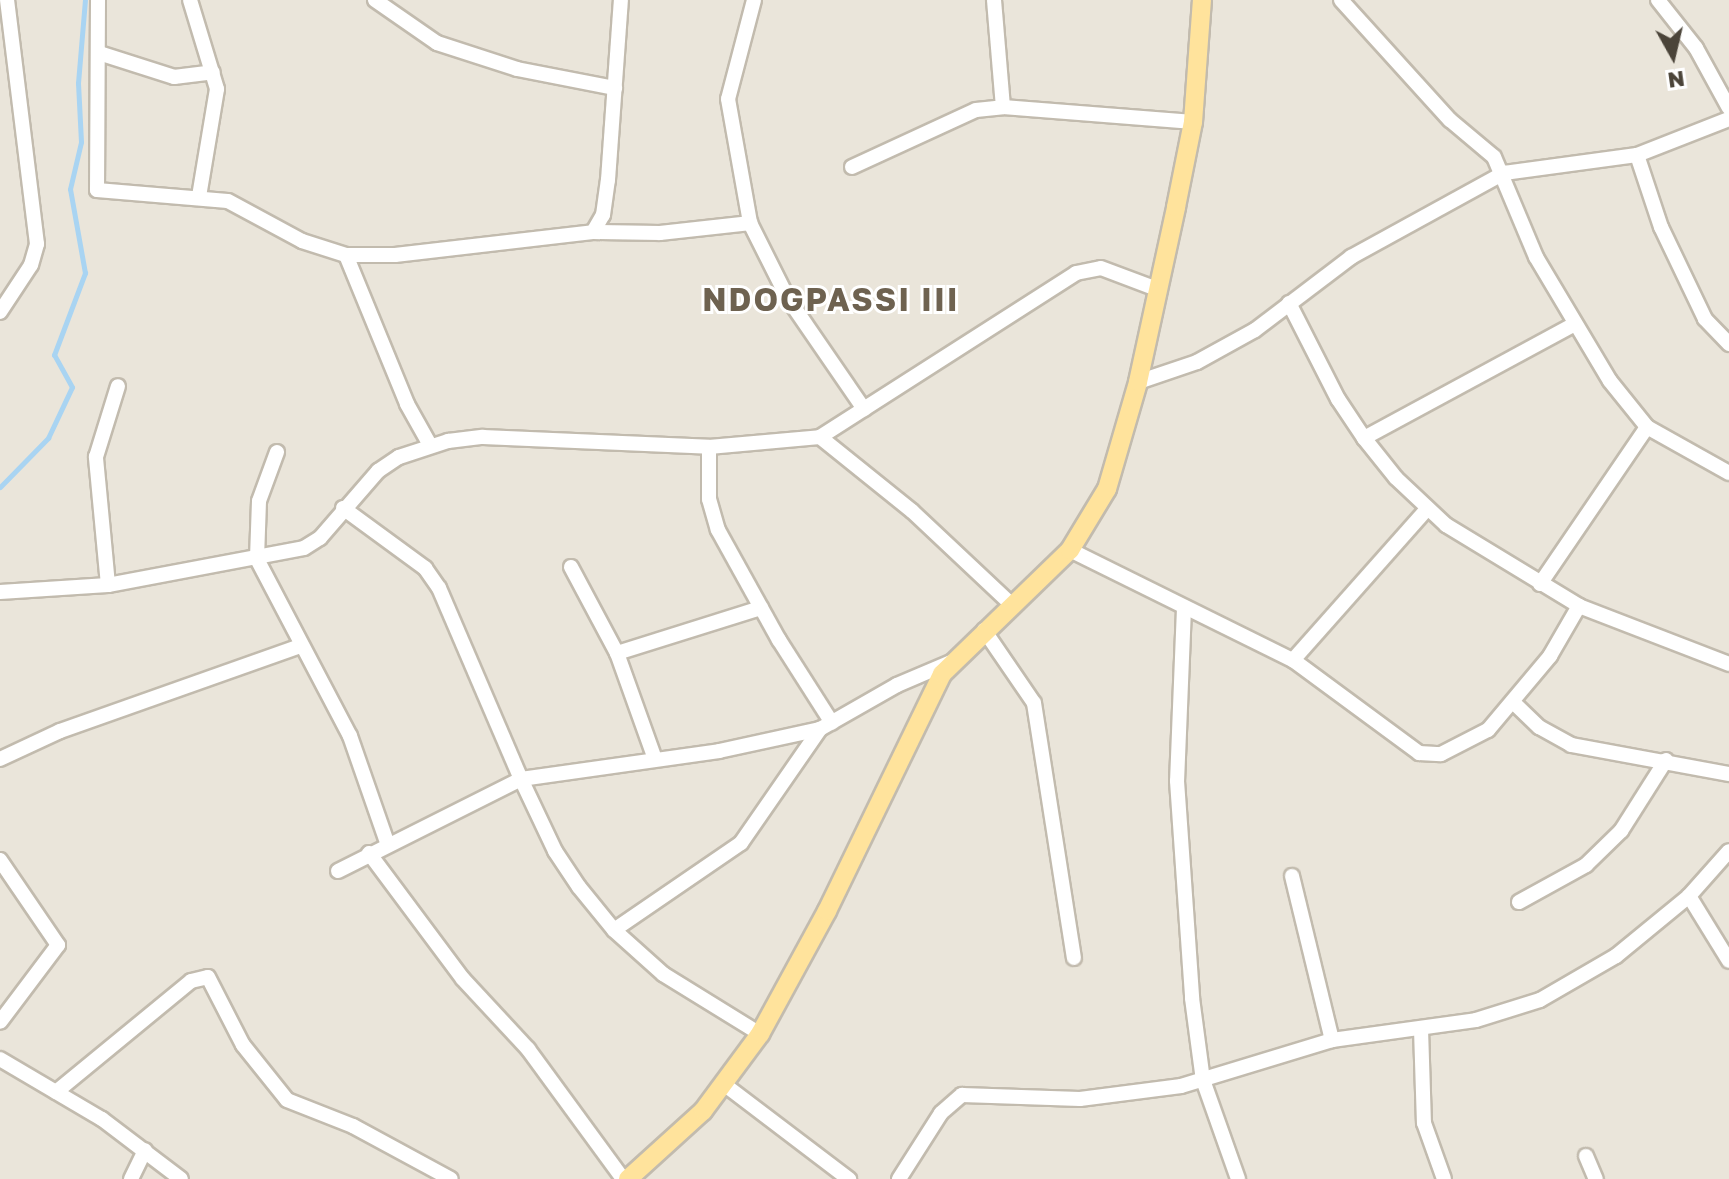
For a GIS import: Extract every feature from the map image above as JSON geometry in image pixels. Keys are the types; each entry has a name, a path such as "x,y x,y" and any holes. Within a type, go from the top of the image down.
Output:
{"main road":[{"path":"626,1179 725,1085 760,1034 951,662 1070,550 1107,489 1138,382 1193,122 1202,0"}],"street":[{"path":"0,312 31,265 37,244 7,0"},
{"path":"98,0 97,190 199,197 254,211 302,241 346,255 435,251 593,232 660,233 750,223"},
{"path":"190,0 213,72 218,105 199,197"},
{"path":"375,0 437,43 517,69 615,88"},
{"path":"593,232 603,215 621,0"},
{"path":"754,0 728,99 750,223 787,297 864,409"},
{"path":"994,0 1003,107"},
{"path":"1658,0 1696,48 1729,108"},
{"path":"1349,3 1504,173 1536,257 1575,324 1647,427 1729,473"},
{"path":"99,53 174,77 213,72"},
{"path":"852,167 976,110 1003,107 1193,122"},
{"path":"1138,382 1197,362 1255,330 1351,257 1504,173 1637,155 1729,119"},
{"path":"1637,155 1661,227 1705,319 1729,344"},
{"path":"346,255 407,404 430,445"},
{"path":"0,592 108,585 257,559 313,544 378,471 430,445 483,437 709,447 820,437 1076,273 1101,268 1157,289"},
{"path":"1289,303 1338,399 1364,438 1427,509 1540,584 1579,606 1729,664"},
{"path":"1364,438 1575,324"},
{"path":"108,585 96,468 118,386"},
{"path":"1540,584 1647,427"},
{"path":"820,437 912,511 1012,605"},
{"path":"709,447 712,515 826,726"},
{"path":"277,452 259,501 257,559 300,646 350,736 387,842"},
{"path":"343,508 425,568 439,588 555,851 614,930 663,974 760,1034"},
{"path":"1293,660 1427,509"},
{"path":"1070,550 1293,660 1419,753 1441,754 1464,746 1514,703 1579,606"},
{"path":"571,567 617,653 655,759"},
{"path":"617,653 761,608"},
{"path":"1184,608 1177,781 1203,1080 1238,1179"},
{"path":"984,630 1034,703 1074,958"},
{"path":"0,759 60,731 300,646"},
{"path":"338,871 387,842 521,779 655,759 826,726 897,685 951,662"},
{"path":"1514,703 1539,727 1571,745 1729,774"},
{"path":"614,930 741,843 826,726"},
{"path":"1519,902 1595,856 1621,831 1666,760"},
{"path":"899,1179 941,1113 962,1095 1080,1099 1203,1080 1332,1040 1476,1020 1540,1000 1616,956 1689,896 1729,851"},
{"path":"369,853 463,979 528,1049 626,1179"},
{"path":"0,860 58,945 0,1022"},
{"path":"1292,876 1332,1040"},
{"path":"1689,896 1729,961"},
{"path":"56,1092 191,981 208,977 243,1045 287,1100 353,1126 451,1179"},
{"path":"1421,1029 1424,1123 1444,1179"},
{"path":"0,1059 145,1150 181,1179"},
{"path":"725,1085 849,1179"},
{"path":"131,1179 145,1150"},
{"path":"1586,1156 1596,1179"}],"shaded area":[{"path":"0,0 1729,0 1729,1179 0,1179"}],"waterway":[{"path":"0,487 48,438 72,387 54,355 85,273 70,189 81,142 78,83 85,0"}],"district":[{"name":"NDOGPASSI III","path":"831,299"}]}
